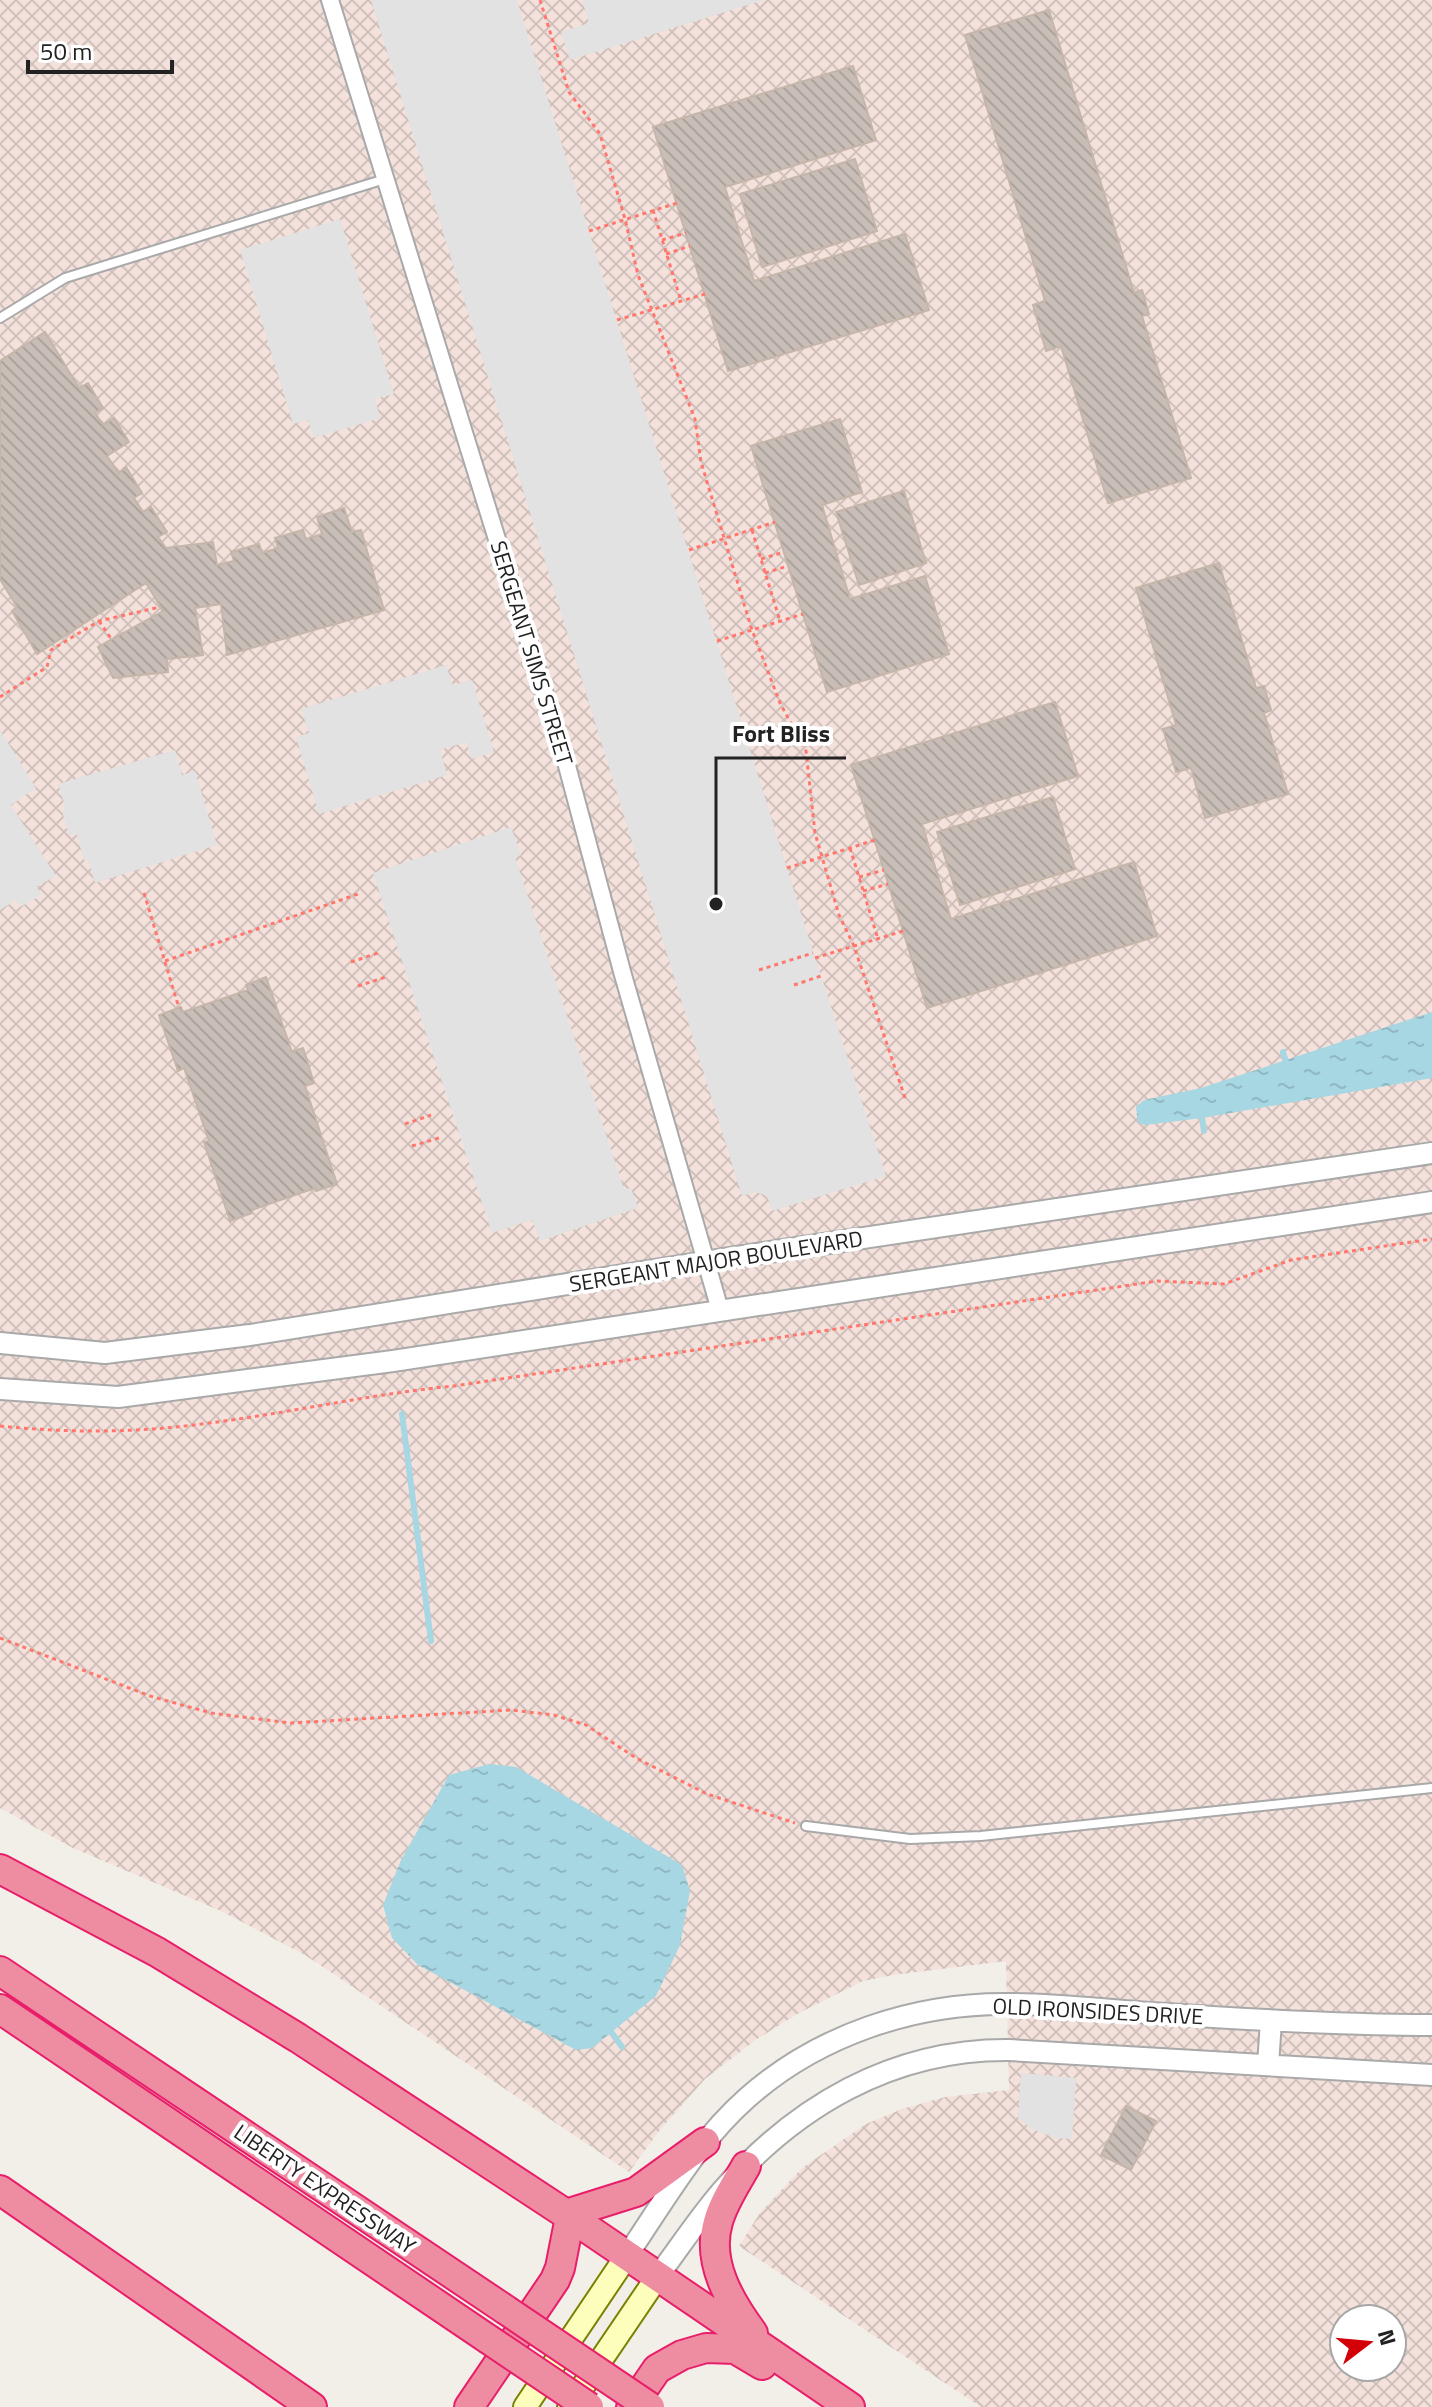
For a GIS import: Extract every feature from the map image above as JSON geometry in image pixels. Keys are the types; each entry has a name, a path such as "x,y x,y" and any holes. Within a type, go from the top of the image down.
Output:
{"highway":[{"path":"0,1869 157,1952 298,2038 568,2215 850,2407"},
{"name":"LIBERTY EXPRESSWAY","path":"0,1971 650,2407"},
{"name":"LIBERTY EXPRESSWAY","path":"0,2009 589,2407"},
{"path":"568,2215 636,2192 705,2142"},
{"path":"746,2166 717,2225 715,2250 730,2300 765,2349"},
{"path":"0,2190 312,2407"},
{"path":"469,2407 555,2280 560,2268 568,2215"},
{"path":"631,2407 657,2369 682,2355 706,2348 735,2349 766,2368 826,2389"}],"main road":[{"path":"525,2407 626,2257"},
{"path":"569,2407 658,2276"}],"street":[{"name":"SERGEANT SIMS STREET","path":"330,0 567,764 623,975 720,1310"},
{"name":"SERGEANT MAJOR BOULEVARD","path":"0,1343 105,1353 250,1335 706,1262 1432,1153"},
{"path":"0,1389 118,1397 393,1361 1432,1202"},
{"name":"OLD IRONSIDES DRIVE","path":"626,2257 705,2142 748,2097 817,2051 857,2031 925,2011 1007,2004 1331,2025 1432,2025"},
{"path":"1268,2065 1271,2021"},
{"name":"OLD IRONSIDES DRIVE","path":"658,2276 720,2193 773,2138 827,2099 878,2074 933,2057 959,2052 1009,2050 1432,2075"}],"lane":[{"path":"0,318 65,278 385,178"},
{"path":"806,1826 910,1839 981,1836 1432,1788"}],"path":[{"path":"540,0 569,92 600,134 638,275 695,419 701,462 752,630 780,703 806,751 815,833 839,915 854,946 906,1101"},
{"path":"589,231 677,203"},
{"path":"653,210 681,301"},
{"path":"662,240 686,233"},
{"path":"666,254 690,246"},
{"path":"617,320 705,294"},
{"path":"689,550 775,522"},
{"path":"752,530 780,621"},
{"path":"761,559 784,552"},
{"path":"765,573 788,566"},
{"path":"0,697 47,667 51,650 99,621 160,607"},
{"path":"717,641 803,614"},
{"path":"99,621 112,640"},
{"path":"787,868 875,840"},
{"path":"850,848 878,939"},
{"path":"859,877 884,870"},
{"path":"863,891 888,884"},
{"path":"144,893 179,1008"},
{"path":"165,961 358,894"},
{"path":"759,970 903,931"},
{"path":"351,962 378,953"},
{"path":"794,985 821,976"},
{"path":"358,986 386,977"},
{"path":"405,1124 431,1115"},
{"path":"412,1146 439,1138"},
{"path":"0,1426 120,1431 200,1425 326,1406 396,1391 454,1386 1157,1281 1224,1284 1291,1260 1432,1239"},
{"path":"0,1638 150,1696 211,1713 291,1723 511,1710 554,1715 586,1725 636,1758 707,1794 806,1826"}],"shaded area":[{"path":"0,0 1432,0 1432,2407 981,2407 739,2246 760,2213 802,2168 866,2124 902,2109 945,2097 1009,2090 1006,1961 863,1981 799,2013 757,2039 705,2079 659,2131 629,2172 305,1955 221,1911 73,1848 0,1808"},
{"path":"371,0 517,0 803,920 886,1176 772,1211 767,1196 756,1192 742,1196"},
{"path":"582,0 764,0 570,60 561,32 589,23"},
{"path":"340,219 394,394 375,399 380,418 314,438 308,420 293,424 240,250"},
{"path":"446,665 453,685 472,680 494,752 472,759 466,742 440,750 447,775 319,814 296,737 309,733 301,709"},
{"path":"0,730 36,788 11,805 56,876 36,887 42,895 20,907 16,900 0,910"},
{"path":"175,750 182,775 195,771 217,845 95,883 76,833 69,835 62,811 66,809 58,784"},
{"path":"511,827 521,855 515,857 624,1189 631,1188 638,1208 540,1241 532,1220 492,1233 373,873"},
{"path":"1021,2073 1076,2078 1072,2139 1055,2138 1032,2129 1018,2118"}],"water":[{"path":"1432,1012 1432,1078 1202,1118 1145,1125 1138,1123 1136,1107 1144,1100 1201,1088"},
{"path":"489,1764 516,1767 682,1865 690,1891 680,1945 656,1996 592,2048 576,2050 418,1965 392,1938 383,1905 401,1860 449,1775"}],"building":[{"path":"1049,10 1134,293 1142,290 1149,314 1142,316 1191,478 1108,503 1061,346 1046,351 1033,305 1045,301 965,35"},
{"path":"853,66 876,140 725,187 754,281 905,234 929,310 728,371 653,127"},
{"path":"855,159 877,231 762,267 740,194"},
{"path":"45,332 79,388 88,383 103,408 95,413 103,425 114,418 129,442 107,456 119,473 126,467 142,493 134,498 143,512 151,507 167,532 158,537 166,548 213,542 217,565 234,561 231,552 259,544 262,553 278,548 275,538 303,530 306,539 322,534 317,517 344,508 352,532 361,530 384,610 227,655 221,604 195,608 203,655 167,659 168,672 113,678 98,647 163,611 146,583 37,654 12,611 17,607 0,579 0,361"},
{"path":"840,419 862,492 822,505 850,599 925,576 949,654 827,692 751,446"},
{"path":"904,491 926,563 859,585 836,512"},
{"path":"1219,563 1256,688 1264,686 1271,710 1264,713 1288,794 1205,818 1191,768 1176,772 1163,729 1176,725 1136,588"},
{"path":"1055,702 1078,776 922,824 951,919 1134,862 1157,936 927,1008 851,765"},
{"path":"1053,797 1075,869 960,905 937,832"},
{"path":"266,977 292,1052 303,1048 314,1083 305,1086 337,1184 316,1191 315,1188 230,1221 204,1142 209,1141 184,1068 178,1071 159,1015 181,1007 183,1012 248,990 246,985"},
{"path":"1126,2106 1156,2121 1131,2170 1101,2155"}],"waterway":[{"path":"1283,1052 1286,1062"},
{"path":"1202,1118 1204,1131"},
{"path":"402,1414 431,1641"},
{"path":"612,2033 622,2047"}],"place":[{"name":"Fort Bliss","path":"716,904"}]}
